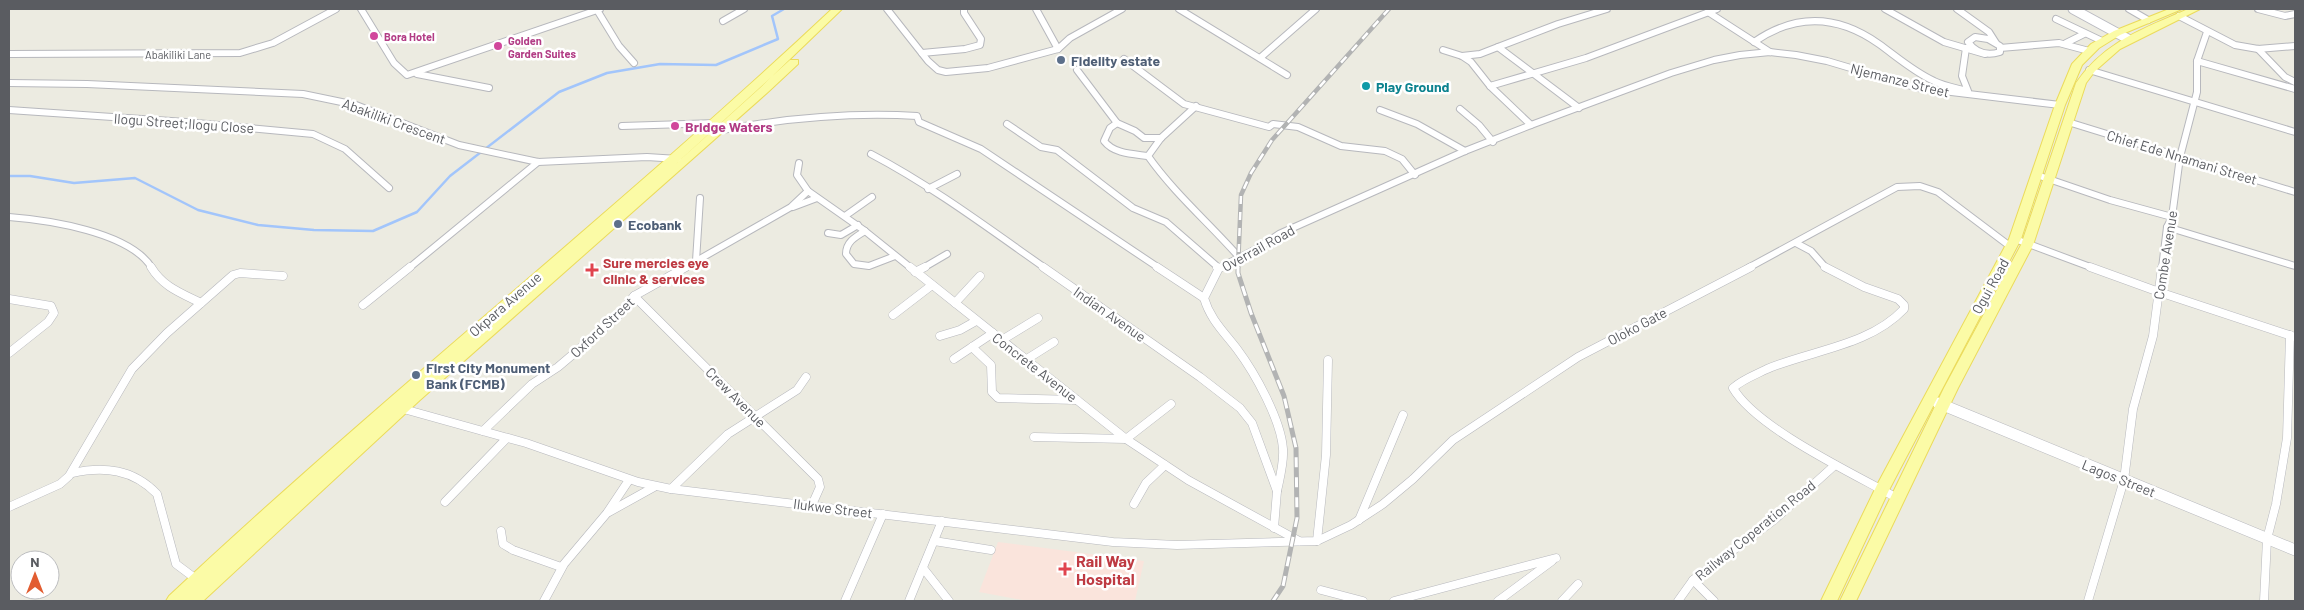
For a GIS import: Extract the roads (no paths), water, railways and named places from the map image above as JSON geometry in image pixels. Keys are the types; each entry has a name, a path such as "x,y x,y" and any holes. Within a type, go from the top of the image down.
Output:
{"main road":[{"name":"Okpara Avenue","path":"719,126 837,9"},
{"name":"Okpara Avenue","path":"174,601 196,579 396,405 682,160 848,9"},
{"path":"2074,9 2126,34"},
{"path":"2085,9 2126,34"},
{"name":"Ogui Road","path":"1848,601 1943,406 2027,245 2050,180 2080,83 2089,70 2126,34 2148,20 2194,9"},
{"name":"Ogui Road","path":"1829,601 1882,489 2013,243 2076,64 2102,41 2126,34 2178,12"},
{"name":"Okpara Avenue","path":"194,601 396,405"}],"street":[{"name":"Abakiliki Lane","path":"9,54 240,53 273,43 336,9"},
{"path":"361,9 402,74 407,75 415,74 598,9 619,46 634,63"},
{"path":"723,21 744,9"},
{"path":"887,9 932,66 946,72 988,68 1058,49 1070,38 1122,9"},
{"path":"922,53 958,50 980,45 981,39 964,13 964,9"},
{"path":"1036,9 1058,49"},
{"path":"1179,9 1287,75"},
{"path":"1189,14 1196,9"},
{"path":"1260,58 1316,9"},
{"path":"1462,56 1480,54 1558,24 1607,9"},
{"path":"1490,86 1586,58 1717,9"},
{"path":"1885,9 1940,41 1966,51 1985,54 2000,52 1989,32 1974,19 1957,9"},
{"path":"2129,9 2148,20"},
{"path":"2258,9 2285,16 2295,14"},
{"path":"1708,12 1770,52"},
{"path":"2178,12 2207,32 2235,45 2258,50 2295,46"},
{"path":"2056,19 2102,41"},
{"path":"1754,42 1776,28 1792,22 1842,25 1865,35 1930,80 1968,93"},
{"name":"Combe Avenue","path":"2088,601 2124,480 2133,409 2153,336 2167,227 2172,217 2180,157 2196,102 2198,68 2196,61 2207,32"},
{"path":"2066,43 2084,34"},
{"path":"1968,93 1963,86 1961,71 1968,42 1975,38 1996,44 2066,43 2089,51"},
{"path":"1968,42 1973,49 1985,54"},
{"path":"1498,47 1530,73 1579,108"},
{"path":"1443,50 1462,56 1471,62 1490,86 1530,125"},
{"path":"2258,50 2285,77 2295,82"},
{"name":"Njemanze Street","path":"1770,52 1827,61 1918,88 2060,105"},
{"name":"Overrail Road","path":"1204,298 1219,268 1258,248 1280,234 1465,151 1493,142 1530,125 1703,63 1740,55 1770,52"},
{"path":"1124,59 1184,104 1196,106 1244,122 1269,127 1273,124 1296,126 1341,146 1385,151 1402,158 1415,175"},
{"path":"2196,61 2295,89"},
{"path":"1077,70 1088,82 1117,123 1135,131 1144,138 1161,138"},
{"path":"2089,70 2295,132"},
{"path":"415,74 489,88"},
{"name":"Abakiliki Crescent","path":"9,83 88,84 303,94 356,105 433,136 479,151 538,162 647,157 682,160"},
{"path":"1148,156 1161,138 1196,106"},
{"path":"1460,108 1479,125 1493,142"},
{"name":"Ilogu Street;Ilogu Close","path":"9,110 186,122 307,133 324,138 354,156 389,188"},
{"path":"1380,110 1417,124 1465,151"},
{"path":"622,126 719,126 793,118 899,114 917,116 919,122 981,150 1204,298 1211,318 1238,350 1256,380 1282,442 1282,469 1277,491"},
{"name":"Chief Ede Nnamani Street","path":"2068,122 2295,192"},
{"path":"1117,123 1110,128 1104,141 1109,148 1148,156 1165,180 1205,219 1239,257"},
{"path":"1007,124 1041,147 1057,150 1133,208 1166,222 1219,268"},
{"name":"Indian Avenue","path":"871,154 963,210 1155,345 1240,408 1252,423 1277,491 1274,528"},
{"path":"362,305 538,162"},
{"name":"Concrete Avenue","path":"799,163 797,175 808,191 858,225 1126,439 1165,465 1301,542"},
{"path":"928,189 957,174"},
{"path":"2037,175 2172,217"},
{"name":"Oloko Gate","path":"1276,543 1316,540 1358,520 1383,504 1413,479 1438,452 1453,440 1578,357 1796,243 1897,187 1913,186 1938,192 2013,243 2027,245 2159,292 2293,336"},
{"name":"Oxford Street","path":"483,431 532,384 558,367 617,316 634,296 791,207 808,191"},
{"path":"845,216 872,197"},
{"path":"696,261 700,198"},
{"path":"791,207 817,198"},
{"path":"9,217 58,222 100,236 140,255 151,263 159,279 201,303"},
{"path":"828,233 841,235 858,225"},
{"path":"2167,227 2295,266"},
{"path":"865,231 853,238 847,245 846,254 854,264 869,266 895,256"},
{"path":"1796,243 1811,251 1832,272 1864,287 1898,299 1904,307 1897,319 1865,336 1785,362 1739,383 1733,388 1740,402 1835,465 1897,498"},
{"path":"915,272 947,254"},
{"path":"9,508 60,484 72,473 132,369 201,303 236,274 283,276"},
{"path":"955,303 980,276"},
{"path":"893,315 932,285"},
{"name":"Crew Avenue","path":"634,296 818,479 820,487 812,505"},
{"path":"9,299 51,306 54,313 48,322 9,353"},
{"path":"1002,340 1038,318"},
{"path":"940,336 960,330 976,321"},
{"path":"954,359 993,333"},
{"path":"2264,601 2267,539 2287,438 2293,336"},
{"path":"1027,359 1054,342"},
{"path":"972,347 991,365 992,392 998,398 1077,400"},
{"path":"1316,540 1326,455 1328,360"},
{"path":"671,489 728,434 797,390 806,377"},
{"name":"Lagos Street","path":"1929,399 2295,550"},
{"path":"1034,437 1126,439 1171,404"},
{"name":"Ilukwe Street","path":"396,405 507,438 654,487 1113,542 1177,544 1276,543"},
{"path":"1358,520 1403,415"},
{"path":"445,502 507,438"},
{"path":"1134,504 1146,483 1165,465"},
{"name":"Railway Coperation Road","path":"1678,601 1694,580 1774,520 1835,465"},
{"path":"72,473 108,469 140,480 153,489 157,494 176,564 196,579"},
{"path":"544,601 561,567 607,513 629,480"},
{"path":"607,513 654,487"},
{"path":"845,601 882,514"},
{"path":"909,601 942,521"},
{"path":"501,531 503,544 513,550 561,567"},
{"path":"934,541 991,550"},
{"path":"1394,601 1556,558 1498,601"},
{"path":"923,568 949,601"},
{"path":"1694,580 1714,601"},
{"path":"1562,601 1578,584"},
{"path":"1321,590 1364,601"}],"waterway":[{"path":"9,176 30,176 74,183 135,178 198,210 258,225 314,230 373,231 417,212 450,176 559,92 607,73 660,64 716,65 778,39 772,16 784,9"}],"railway":[{"path":"1238,268 1241,195 1251,173 1272,140 1389,9"},
{"path":"1238,268 1251,313 1284,396 1296,448 1297,518 1283,586 1273,601"}],"place":[{"name":"Bora Hotel","path":"374,36"},
{"name":"Golden Garden Suites","path":"498,46"},
{"name":"Fidelity estate","path":"1061,60"},
{"name":"Play Ground","path":"1366,86"},
{"name":"Bridge Waters","path":"675,126"},
{"name":"Ecobank","path":"618,224"},
{"name":"Sure mercies eye clinic & services","path":"592,270"},
{"name":"First City Monument Bank (FCMB)","path":"416,375"},
{"name":"Rail Way Hospital","path":"1065,569"}]}
